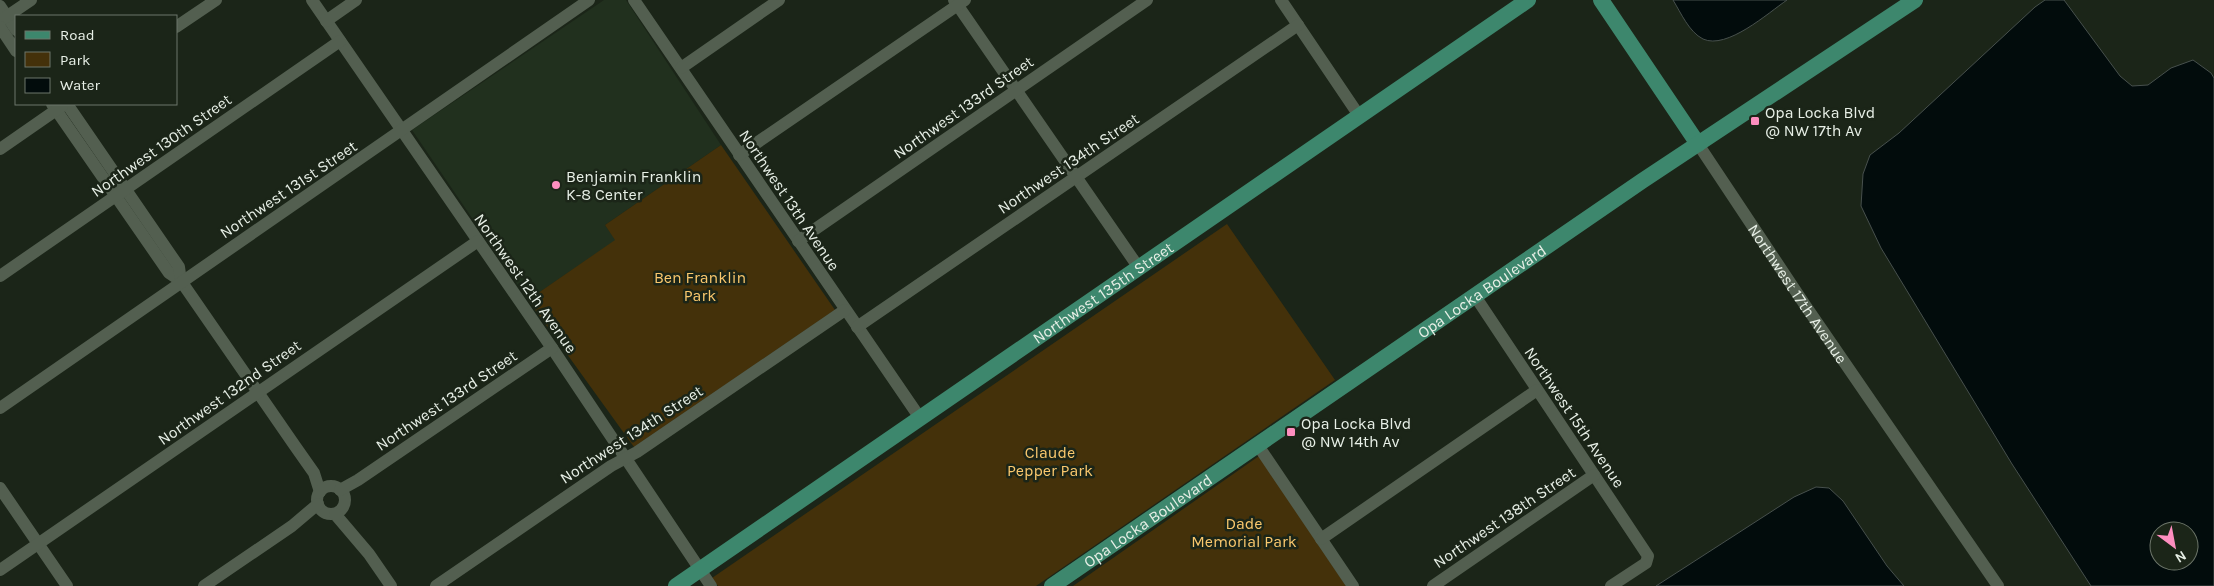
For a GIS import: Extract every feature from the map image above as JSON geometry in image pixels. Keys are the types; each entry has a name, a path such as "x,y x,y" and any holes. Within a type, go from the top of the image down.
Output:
{"main road":[{"name":"Northwest 135th Street","path":"676,586 1528,0"},
{"name":"Northwest 17th Avenue","path":"1601,0 1698,144"},
{"name":"Opa Locka Boulevard","path":"1052,586 1474,296 1915,0"}],"street":[{"path":"2,18 31,0"},
{"path":"178,26 216,0"},
{"name":"Northwest 12th Avenue","path":"312,0 552,348 711,586"},
{"path":"326,21 356,0"},
{"name":"Northwest 131st Street","path":"1,406 589,0"},
{"name":"Northwest 13th Avenue","path":"634,0 920,418"},
{"path":"681,68 779,0"},
{"name":"Northwest 133rd Street","path":"798,241 1147,0"},
{"path":"739,155 959,2 1139,268"},
{"path":"1285,2 1298,25 1360,116"},
{"path":"2,18 15,29"},
{"path":"2,18 15,49"},
{"name":"Northwest 134th Street","path":"857,328 1298,25"},
{"name":"Northwest 130th Street","path":"0,276 340,41"},
{"path":"0,149 60,105 121,193 169,274 181,281 314,473 354,536 391,586"},
{"name":"Northwest 17th Avenue","path":"1698,144 1800,298 1998,586"},
{"name":"Northwest 132nd Street","path":"0,570 478,242"},
{"name":"Northwest 15th Avenue","path":"1474,296 1648,556 1646,563 1611,586"},
{"name":"Northwest 134th Street","path":"436,586 845,310"},
{"name":"Northwest 133rd Street","path":"204,586 292,526 302,523 328,496 356,485 358,480 552,348"},
{"path":"1321,539 1537,390"},
{"path":"1257,444 1353,586"},
{"name":"Northwest 138th Street","path":"1433,586 1594,475"},
{"path":"0,488 67,586"},
{"path":"328,496 328,514 339,511"}],"shaded area":[{"name":"Benjamin Franklin K-8 Center","path":"604,0 626,0 721,145 605,225 616,240 528,300 412,130"}],"green space":[{"name":"Ben Franklin Park","path":"721,145 835,310 634,447 528,300 615,240 605,225"},
{"name":"Claude Pepper Park","path":"1227,224 1335,380 1036,586 718,586 712,578"},
{"name":"Dade Memorial Park","path":"1259,456 1346,586 1073,586"}],"water":[{"path":"1673,0 1787,0 1735,35 1713,41 1703,39 1694,32"},
{"path":"2045,0 2064,0 2120,76 2132,86 2148,85 2171,68 2193,60 2211,73 2214,78 2214,586 2091,586 2012,464 1881,248 1861,206 1863,174 1870,155 1899,133 2035,7"},
{"path":"1816,487 1829,488 1843,501 1887,566 1904,586 1656,586 1794,497"}],"place":[{"name":"Opa Locka Blvd @ NW 17th Av","path":"1755,121"},
{"name":"Benjamin Franklin K-8 Center","path":"556,185"},
{"name":"Opa Locka Blvd @ NW 14th Av","path":"1291,432"}]}
